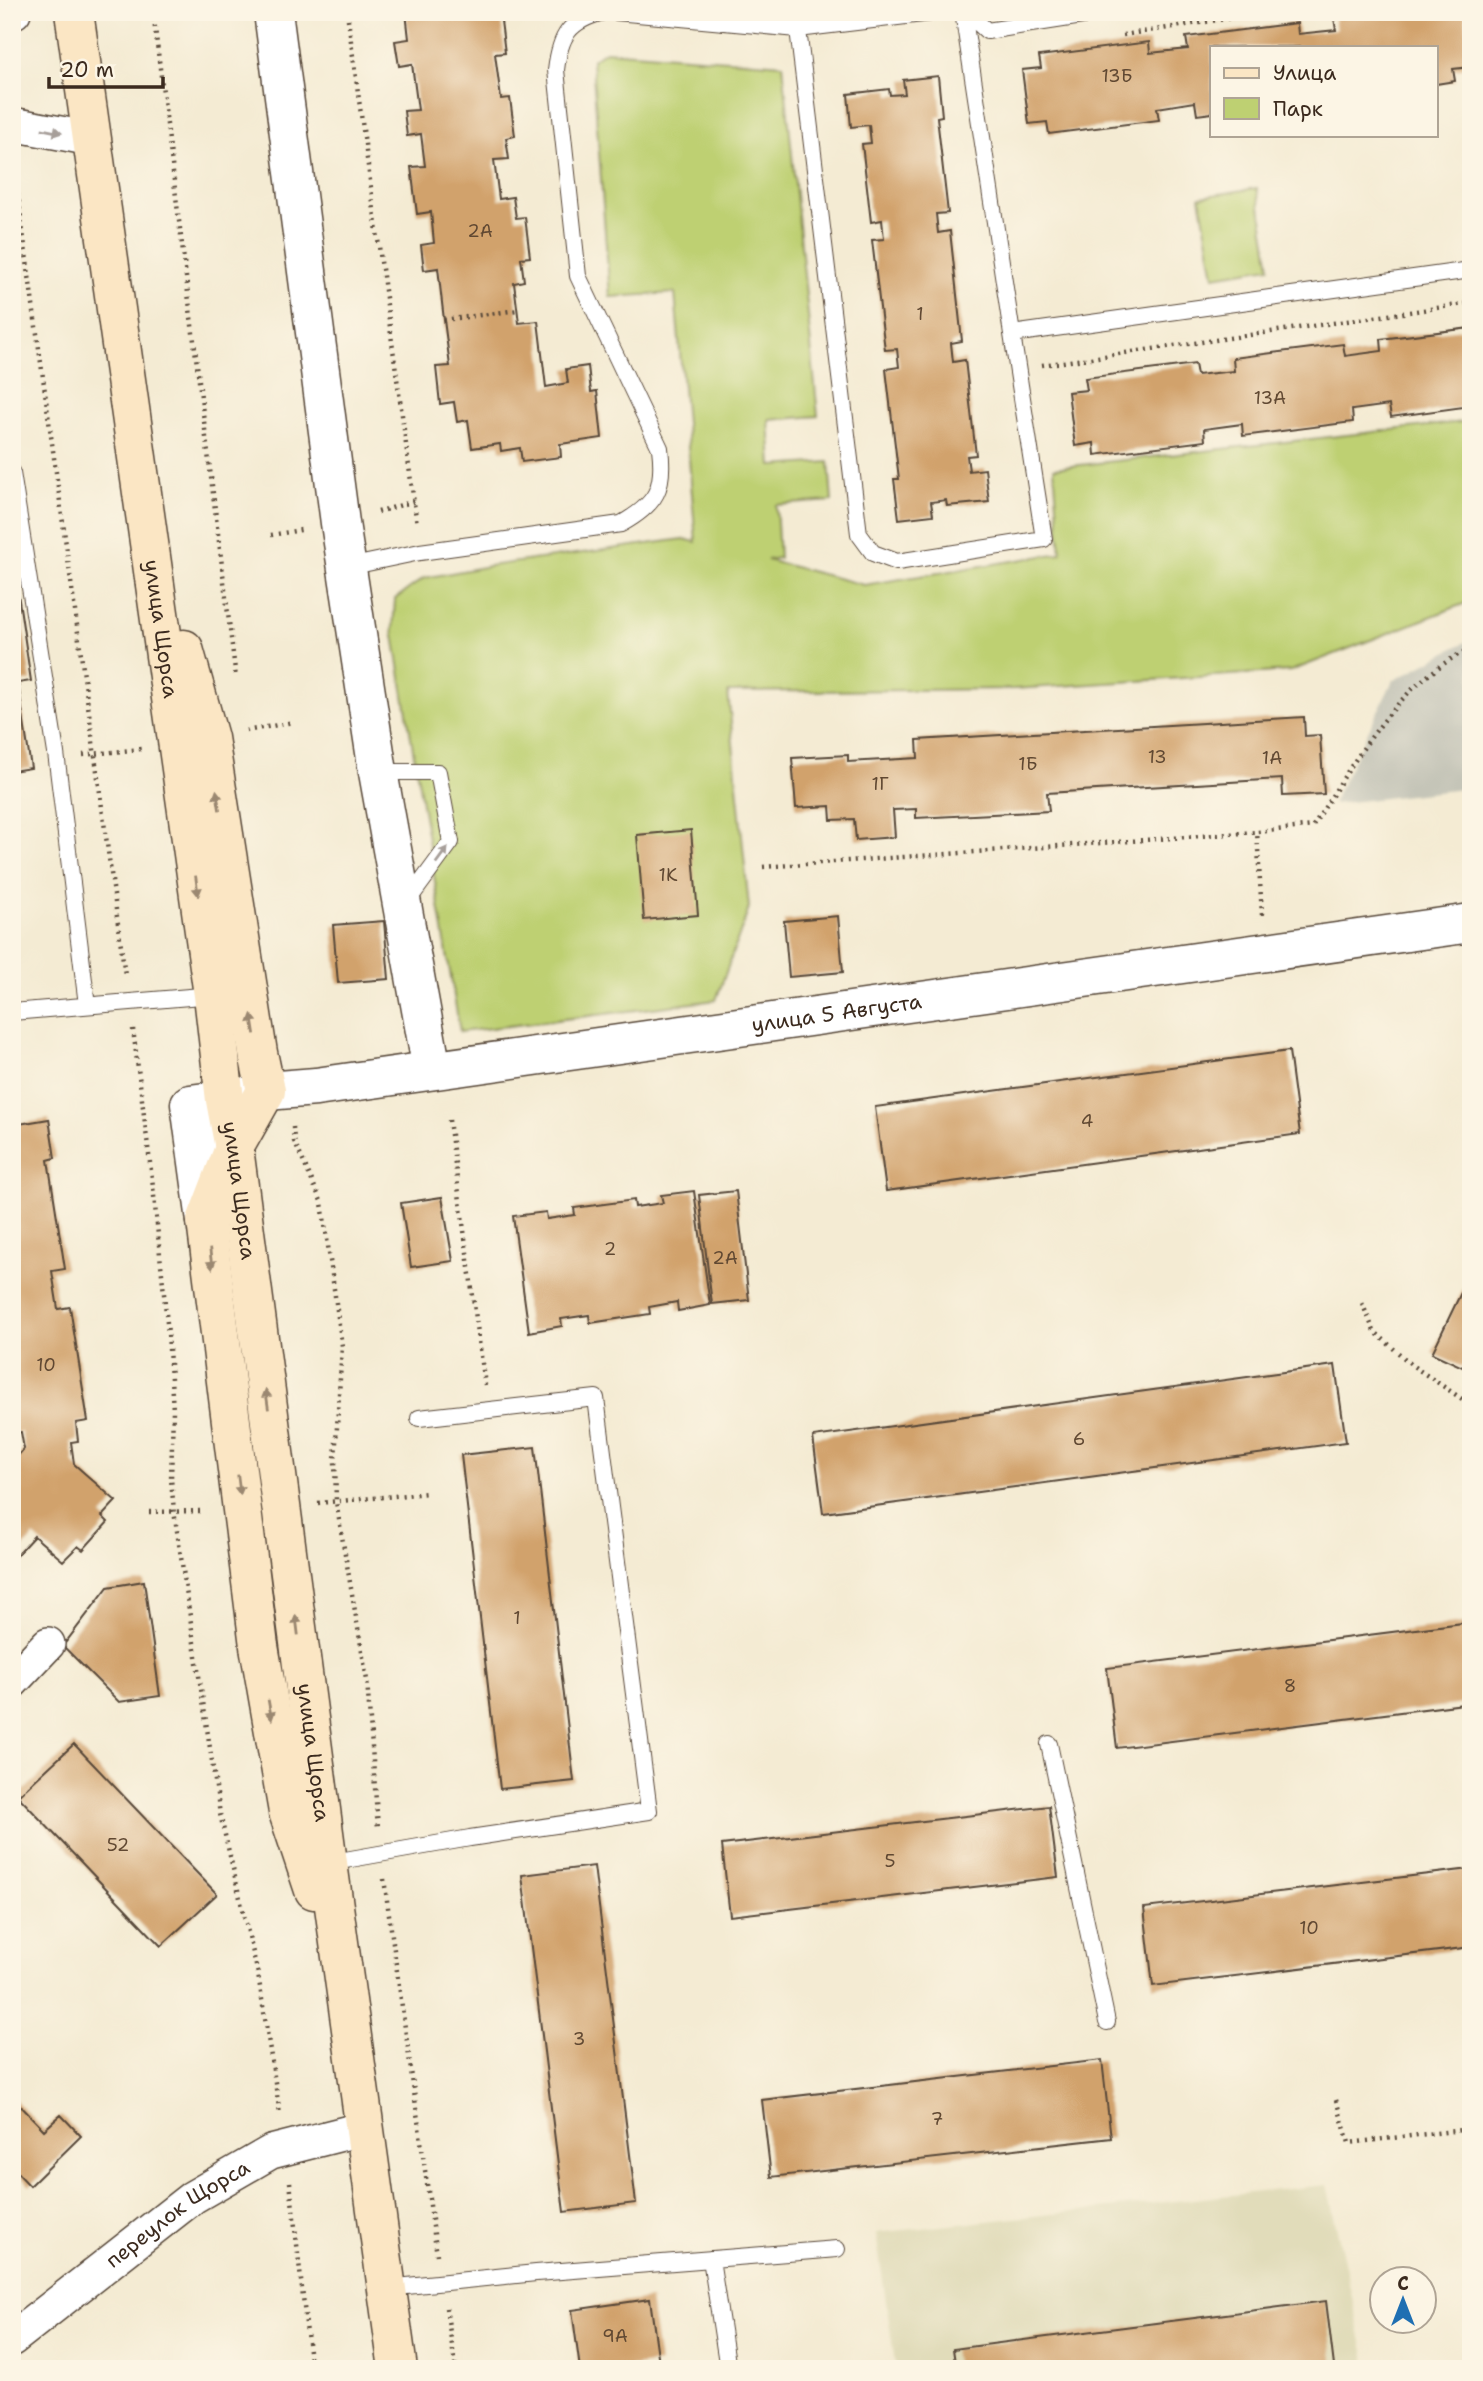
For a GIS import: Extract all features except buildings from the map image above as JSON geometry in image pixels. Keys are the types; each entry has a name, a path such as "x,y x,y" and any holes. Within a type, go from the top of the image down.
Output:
{"main road":[{"name":"улица Щорса","path":"74,12 213,995 225,1100 234,1147 398,2369"},
{"path":"144,502 209,738 258,1053 279,1091 234,1147 206,1221 259,1646 288,1812 345,1986"}],"street":[{"path":"273,12 340,523 401,910 432,1070"},
{"path":"12,124 92,139"},
{"name":"улица 5 Августа","path":"279,1091 1471,923"},
{"path":"206,1221 190,1104 384,1077"},
{"path":"12,1682 48,1644"},
{"name":"переулок Щорса","path":"12,2339 193,2197 271,2152 365,2128"}],"lane":[{"path":"348,567 420,552 621,524 642,513 656,494 663,471 660,448 578,276 557,84 558,47 569,29 584,17 603,12"},
{"path":"616,12 799,29 939,12"},
{"path":"799,29 859,534 873,553 897,562 1044,539 965,12"},
{"path":"965,12 987,31 1108,12"},
{"path":"1012,334 1471,270"},
{"path":"12,473 56,753 87,1006"},
{"path":"378,772 438,772 451,842 401,910"},
{"path":"12,1012 213,995"},
{"path":"328,1863 649,1811 596,1398 419,1418"},
{"path":"1049,1744 1107,2022"},
{"path":"387,2288 836,2249"},
{"path":"711,2259 728,2369"}],"path":[{"path":"153,12 236,683"},
{"path":"347,12 420,552"},
{"path":"1110,37 1269,12"},
{"path":"12,156 153,1186 173,1410 171,1479 174,1511 220,1814 258,1974 286,2148 312,2369"},
{"path":"1034,331 1038,366 1471,303"},
{"path":"444,320 518,310"},
{"path":"763,867 1313,826 1366,745 1404,699 1436,669 1471,648"},
{"path":"243,719 247,744"},
{"path":"1257,832 1264,952"},
{"path":"279,1091 294,1140 322,1203 342,1346 335,1459 336,1502 367,1680 380,1854 441,2282 456,2369"},
{"path":"449,1120 488,1410"},
{"path":"1362,1303 1374,1331 1413,1366 1471,1405"},
{"path":"1336,2100 1349,2143 1471,2129"}],"shaded area":[{"path":"1471,639 1471,788 1332,804 1393,681"},
{"path":"1327,2185 1368,2369 896,2369 876,2233"}],"green space":[{"path":"605,51 783,64 818,416 769,420 772,466 829,462 832,501 776,505 779,558 767,560 864,585 1061,553 1054,468 1471,421 1471,601 1291,671 1014,689 728,692 749,908 716,1000 460,1032 393,629 395,599 424,578 489,566 683,539 696,542 675,293 610,297 592,60"},
{"path":"1257,188 1270,267 1214,276 1200,197"}]}
